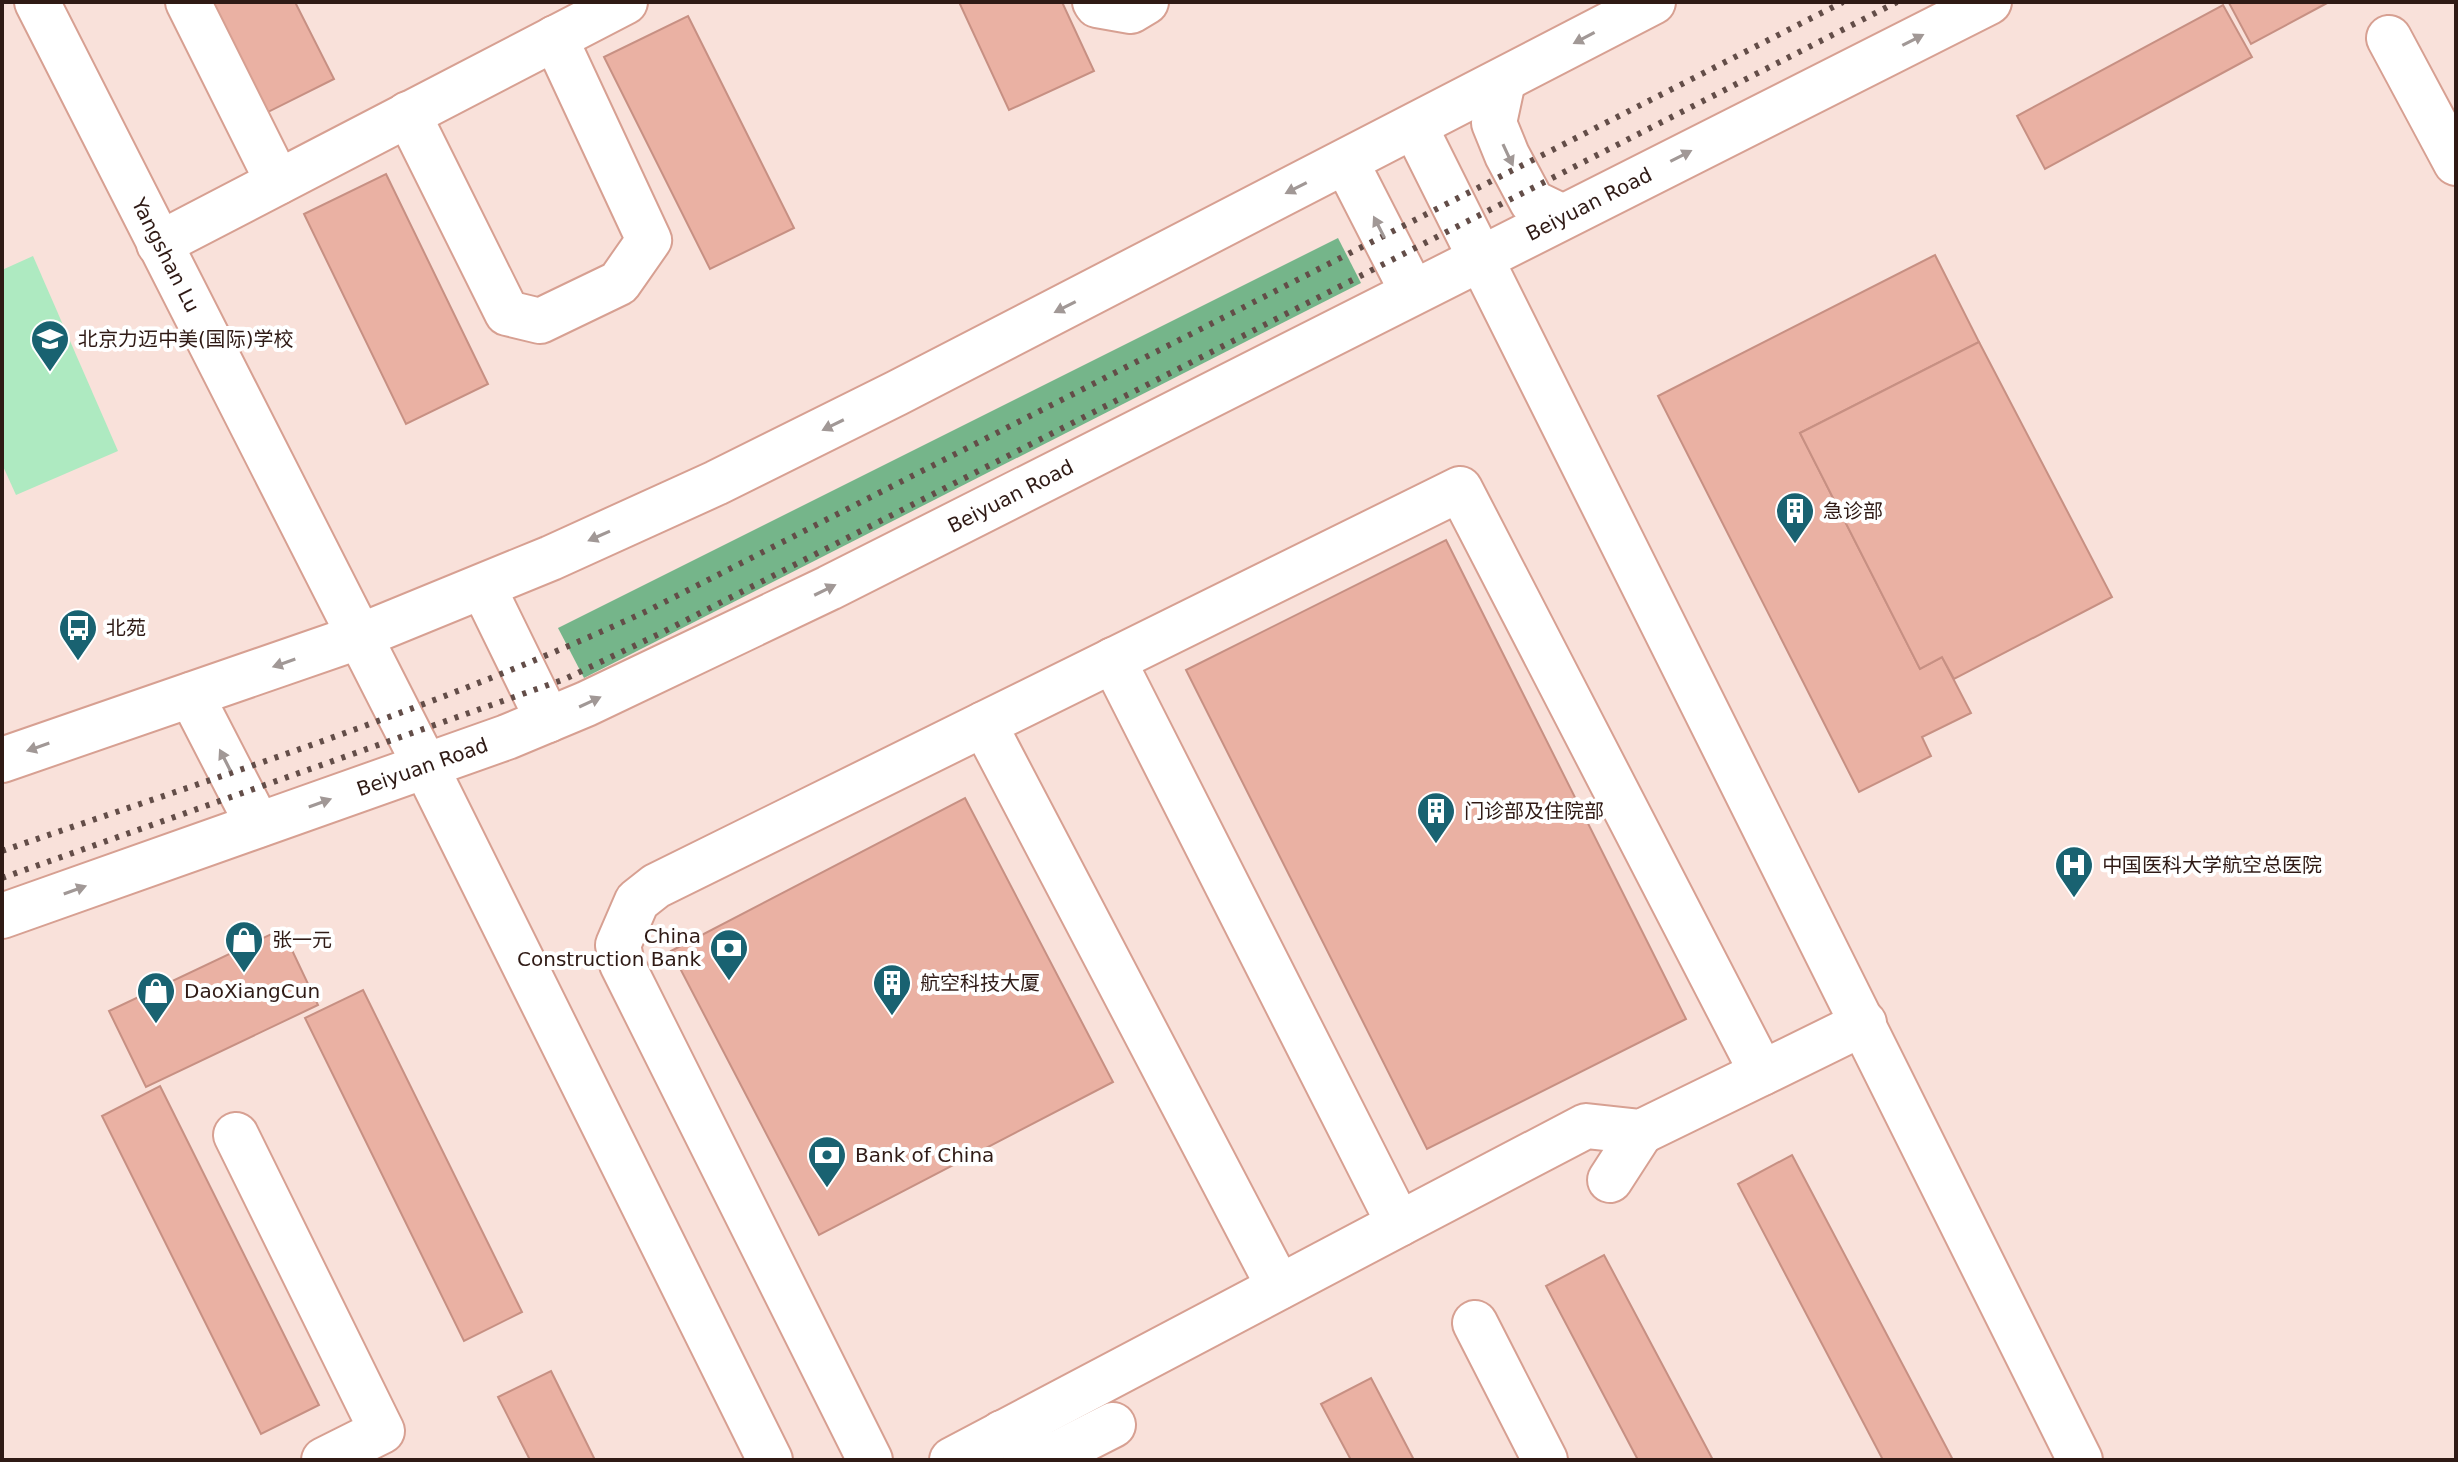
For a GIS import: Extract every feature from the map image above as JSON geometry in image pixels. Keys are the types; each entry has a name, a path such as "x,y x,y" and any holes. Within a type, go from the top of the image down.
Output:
{"main road":[{"name":"Yangshan Lu","path":"37,2 425,765 770,1460"},
{"path":"188,2 278,182"},
{"path":"159,244 625,2"},
{"path":"1095,2 1097,5 1131,11 1146,2"},
{"path":"2,760 358,637 483,587 716,483 1415,127 1653,2"},
{"name":"Beiyuan Road","path":"2,916 548,720 829,588 1989,2"},
{"path":"408,114 507,313 540,321 619,283 649,240 555,38"},
{"path":"2389,38 2456,163"},
{"path":"1503,81 1494,123 1507,155 1532,202 1561,216"},
{"path":"1415,127 2080,1460"},
{"path":"1346,162 1412,291"},
{"path":"870,1460 622,964 618,945 637,901 656,886 1460,489 1762,1073"},
{"path":"483,587 548,720"},
{"path":"1113,660 1399,1224"},
{"path":"191,695 258,825"},
{"path":"984,724 1279,1287"},
{"path":"1610,1180 1641,1132 1864,1023"},
{"path":"952,1460 1586,1126 1641,1132"},
{"path":"236,1135 382,1431 324,1460"},
{"path":"1475,1323 1545,1460"},
{"path":"1002,1433 1052,1456 1113,1425"}],"green space":[{"path":"1338,238 1361,283 584,678 558,628"},
{"path":"33,256 118,451 16,495 2,464 2,270"}],"building":[{"path":"192,2 295,2 334,79 252,120"},
{"path":"959,2 1062,2 1094,71 1009,110"},
{"path":"2231,2 2329,2 2251,44"},
{"path":"2223,5 2252,57 2045,169 2017,116"},
{"path":"688,16 794,228 710,269 604,57"},
{"path":"386,174 488,384 406,424 304,214"},
{"name":"急诊部","path":"1935,255 1979,342 1800,433 1920,669 1942,657 1971,713 1922,737 1931,756 1859,792 1658,396"},
{"path":"1979,342 2112,597 1954,679 1942,657 1920,669 1800,433"},
{"name":"门诊部及住院部","path":"1446,540 1686,1019 1427,1149 1186,670"},
{"name":"航空科技大厦","path":"965,798 1113,1082 819,1235 671,951"},
{"path":"282,929 318,1005 146,1087 109,1011"},
{"path":"363,990 522,1312 464,1341 305,1018"},
{"path":"160,1086 319,1405 261,1434 102,1116"},
{"path":"1792,1155 1953,1460 1883,1460 1738,1184"},
{"path":"1604,1255 1713,1460 1638,1460 1546,1286"},
{"path":"551,1371 595,1460 530,1460 498,1397"},
{"path":"1371,1378 1414,1460 1351,1460 1321,1404"}],"railway":[{"path":"2,851 410,709 649,610 1843,2"},
{"path":"2,878 565,679 659,634 1897,2"}],"place":[{"name":"北京力迈中美(国际)学校","path":"50,373"},
{"name":"急诊部","path":"1795,545"},
{"name":"北苑","path":"78,662"},
{"name":"门诊部及住院部","path":"1436,845"},
{"name":"中国医科大学航空总医院","path":"2074,899"},
{"name":"张一元","path":"244,974"},
{"name":"China Construction Bank","path":"729,982"},
{"name":"航空科技大厦","path":"892,1017"},
{"name":"DaoXiangCun","path":"156,1025"},
{"name":"Bank of China","path":"827,1189"}]}
